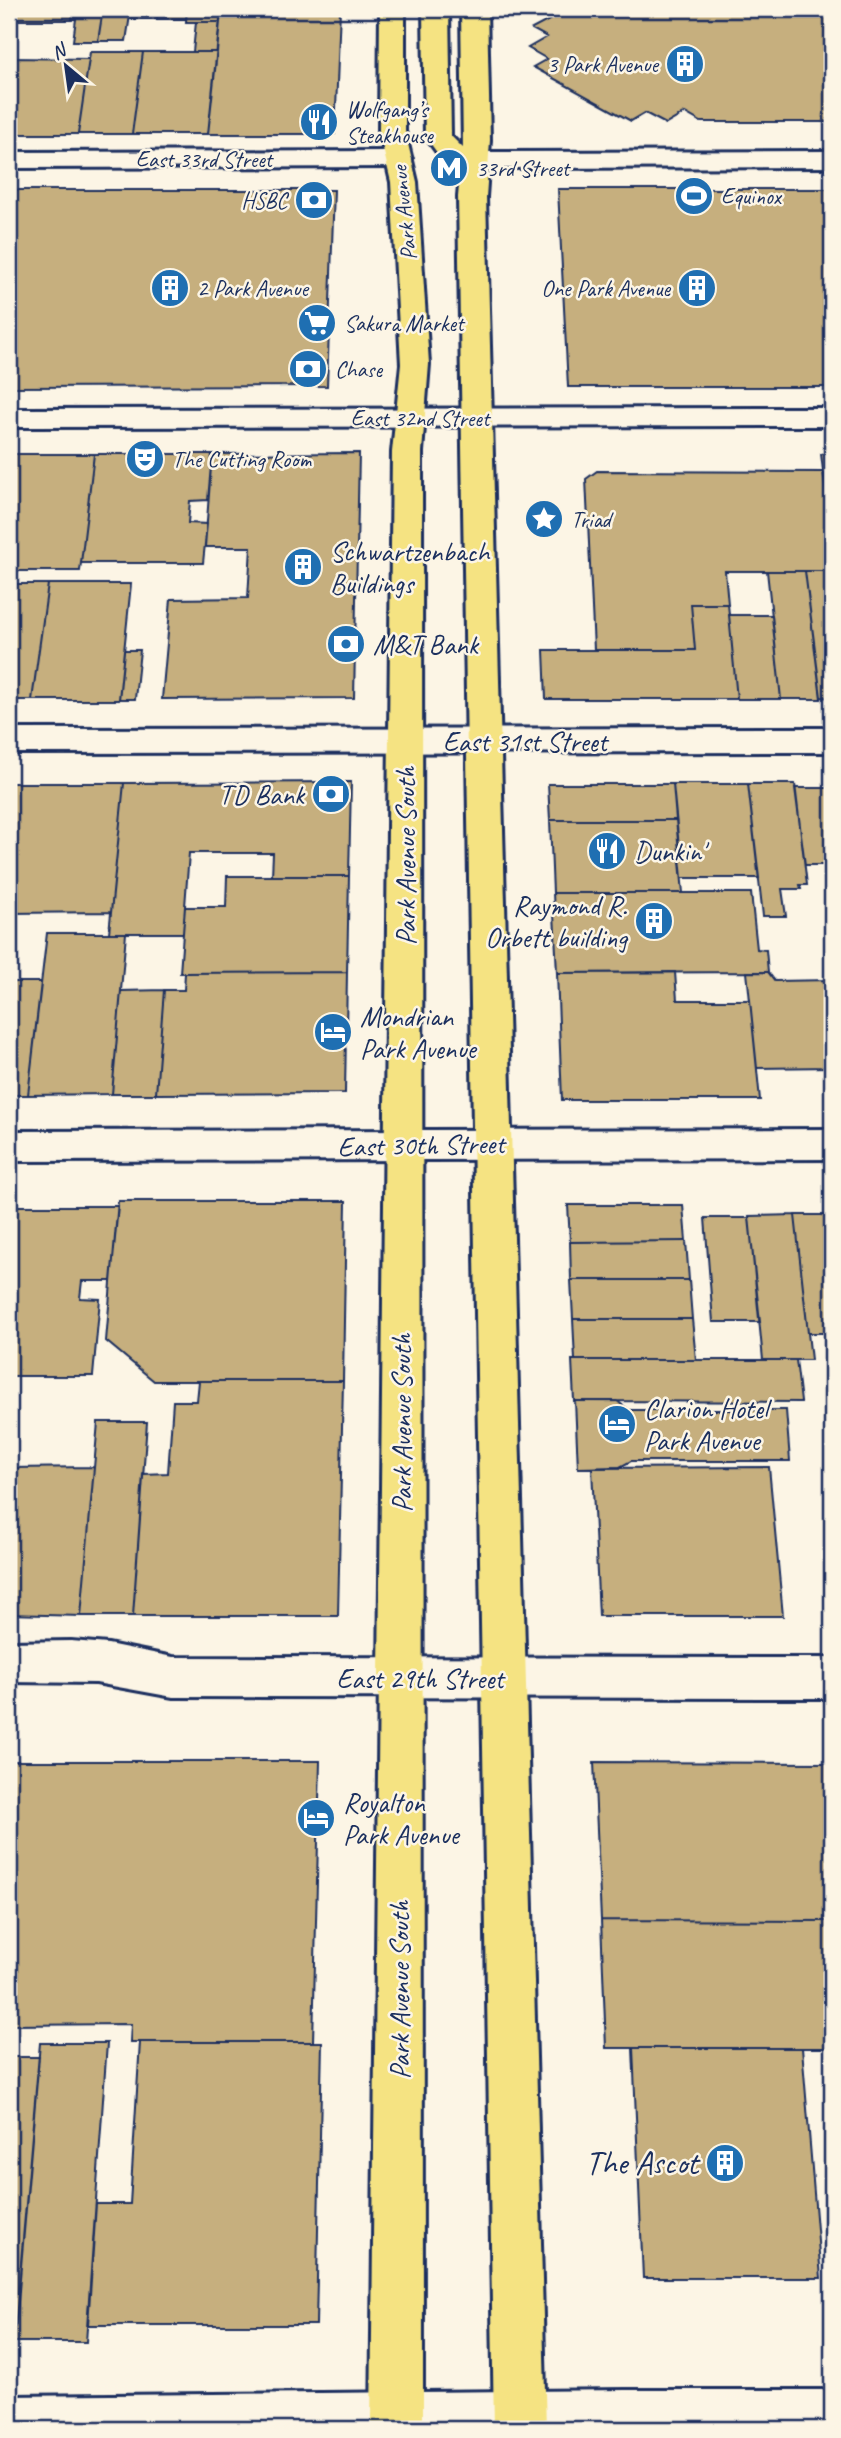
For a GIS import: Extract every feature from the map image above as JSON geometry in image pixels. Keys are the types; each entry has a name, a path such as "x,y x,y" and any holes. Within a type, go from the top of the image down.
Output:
{"main road":[{"name":"Park Avenue","path":"392,9 392,131 404,182 414,338 415,383 411,417"},
{"path":"436,9 439,136 450,152 475,160"},
{"path":"474,9 475,160 472,197 482,741 520,2423"},
{"name":"Park Avenue South","path":"397,2424 407,452 411,417"}],"street":[{"name":"East 33rd Street","path":"9,160 399,159"},
{"path":"475,160 832,159"},
{"name":"East 32nd Street","path":"9,418 832,417"},
{"name":"East 31st Street","path":"9,741 832,740"},
{"name":"East 30th Street","path":"9,1146 832,1144"},
{"name":"East 29th Street","path":"9,1662 89,1662 110,1664 149,1676 173,1677 832,1678"},
{"path":"9,2422 397,2424 520,2423 625,2414 832,2416"}],"building":[{"path":"9,9 74,9 72,20 9,20"},
{"path":"74,9 103,9 98,41 73,41 76,19 72,19"},
{"path":"103,9 131,9 126,41 98,41"},
{"path":"131,9 158,9 157,19 130,19"},
{"path":"158,9 187,9 186,19 157,19"},
{"path":"187,9 221,9 220,22 186,22"},
{"path":"221,9 340,9 335,134 208,134"},
{"name":"3 Park Avenue","path":"570,9 832,9 832,122 701,122 685,113 666,124 645,113 631,121 533,67 547,59 528,48 547,37 532,29"},
{"path":"196,22 220,22 217,52 193,52"},
{"path":"90,52 143,52 132,134 78,134"},
{"path":"143,52 217,52 208,134 132,134"},
{"path":"9,58 89,59 78,134 9,134"},
{"name":"One Park Avenue","path":"558,189 832,189 832,387 568,387"},
{"name":"2 Park Avenue","path":"9,190 334,190 327,386 9,387"},
{"name":"Schwartzenbach Buildings","path":"359,453 354,698 162,699 171,599 248,598 251,547 205,547 212,454"},
{"path":"9,454 94,454 80,571 9,571"},
{"path":"94,454 212,454 208,500 190,501 188,523 207,524 203,563 81,563"},
{"path":"821,454 832,454 832,537 826,494"},
{"path":"597,471 824,472 832,537 832,571 725,571 728,604 691,604 695,650 594,650 586,479"},
{"path":"767,571 805,571 821,699 781,699"},
{"path":"805,571 832,571 832,698 821,697"},
{"path":"9,584 48,584 32,700 9,700"},
{"path":"48,584 131,584 119,700 32,700"},
{"path":"691,604 728,604 737,699 546,699 544,650 695,650"},
{"path":"729,615 772,615 781,699 737,699"},
{"path":"124,650 140,650 135,699 119,699"},
{"path":"351,782 349,876 272,876 273,853 189,853 183,933 109,933 124,783"},
{"path":"9,783 124,783 111,912 9,913"},
{"path":"548,784 673,784 676,820 550,820"},
{"path":"673,784 748,784 759,878 682,878"},
{"path":"748,784 795,784 807,885 800,885 801,889 782,889 786,916 763,916"},
{"path":"795,788 832,788 832,865 805,865"},
{"path":"550,820 676,820 683,893 553,893"},
{"path":"227,876 349,876 347,972 180,973 185,907 226,907"},
{"name":"Raymond R. Orbett building","path":"553,893 751,893 757,949 766,950 768,972 557,973"},
{"path":"47,933 126,933 112,1094 28,1095"},
{"path":"347,972 345,1093 156,1094 164,990 184,990 185,973"},
{"path":"675,972 677,1000 750,1000 760,1100 562,1100 557,973"},
{"path":"747,972 768,972 775,981 832,980 832,1067 757,1068"},
{"path":"9,982 41,982 28,1095 9,1095"},
{"path":"164,990 156,1094 112,1094 121,991"},
{"path":"118,1201 346,1201 343,1381 154,1381 106,1341"},
{"path":"568,1205 683,1205 686,1241 570,1242"},
{"path":"9,1206 118,1206 111,1281 82,1281 80,1298 100,1299 93,1376 9,1376"},
{"path":"795,1215 811,1360 763,1360 749,1216"},
{"path":"795,1215 832,1215 832,1333 808,1333"},
{"path":"705,1218 749,1218 760,1322 713,1322"},
{"path":"686,1241 689,1280 571,1280 570,1242"},
{"path":"571,1280 689,1280 692,1319 573,1319"},
{"path":"573,1319 692,1319 696,1360 575,1360"},
{"path":"572,1360 796,1360 801,1402 574,1401"},
{"path":"199,1381 343,1381 338,1616 133,1616 143,1474 168,1473 173,1401 197,1401"},
{"path":"575,1401 617,1401 629,1410 786,1410 790,1461 631,1461 620,1467 578,1468"},
{"path":"98,1422 147,1422 133,1616 81,1616"},
{"path":"94,1467 81,1616 9,1614 9,1468"},
{"path":"769,1467 783,1616 599,1616 592,1468"},
{"path":"9,1761 320,1761 313,2042 130,2042 131,2024 9,2025"},
{"path":"594,1762 832,1763 832,1921 601,1920"},
{"path":"601,1920 832,1921 832,2048 606,2048"},
{"path":"140,2042 322,2042 316,2325 88,2325 96,2204 130,2204"},
{"path":"40,2043 107,2043 86,2342 14,2342"},
{"name":"The Ascot","path":"633,2048 802,2048 821,2278 643,2278"},
{"path":"9,2057 39,2057 16,2325 9,2325"}],"place":[{"name":"3 Park Avenue","path":"685,64"},
{"name":"Wolfgang’s Steakhouse","path":"319,122"},
{"name":"33rd Street","path":"449,168"},
{"name":"Equinox","path":"694,196"},
{"name":"HSBC","path":"314,200"},
{"name":"2 Park Avenue","path":"170,288"},
{"name":"One Park Avenue","path":"697,288"},
{"name":"Sakura Market","path":"317,323"},
{"name":"Chase","path":"308,369"},
{"name":"The Cutting Room","path":"145,459"},
{"name":"Triad","path":"544,519"},
{"name":"Schwartzenbach Buildings","path":"303,567"},
{"name":"M&T Bank","path":"346,644"},
{"name":"TD Bank","path":"331,794"},
{"name":"Dunkin'","path":"607,851"},
{"name":"Raymond R. Orbett building","path":"654,921"},
{"name":"Mondrian Park Avenue","path":"333,1032"},
{"name":"Clarion Hotel Park Avenue","path":"617,1424"},
{"name":"Royalton Park Avenue","path":"316,1818"},
{"name":"The Ascot","path":"725,2163"}]}
